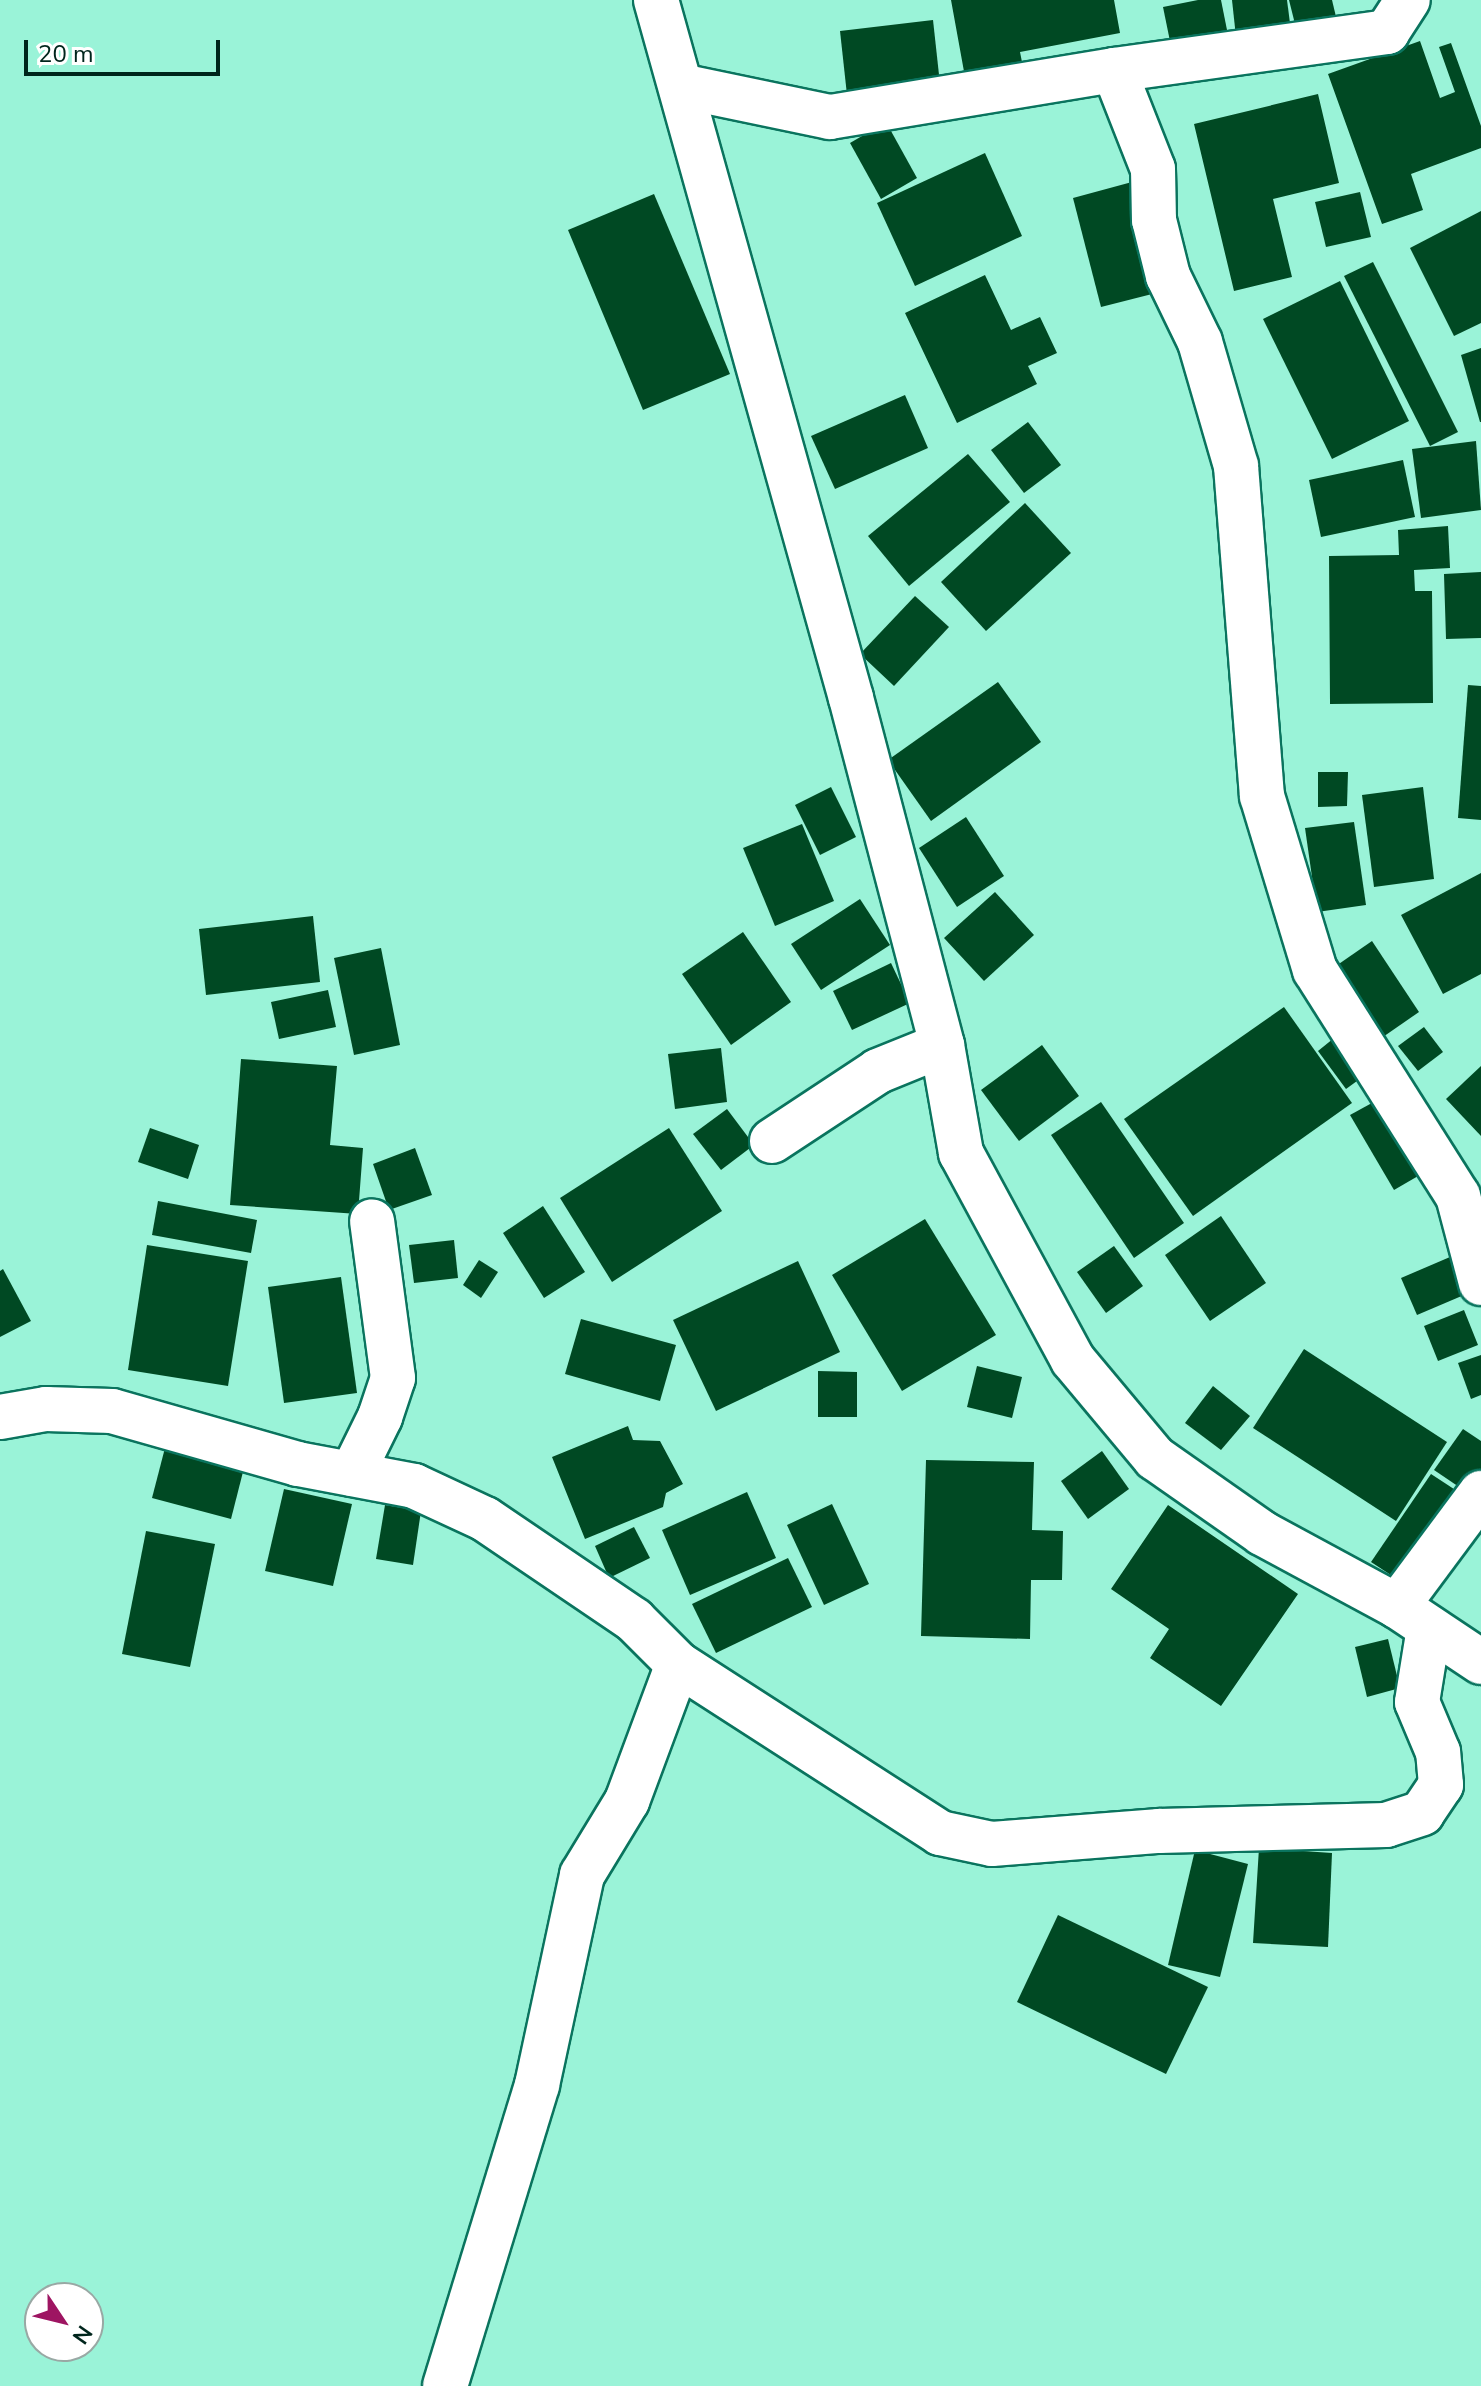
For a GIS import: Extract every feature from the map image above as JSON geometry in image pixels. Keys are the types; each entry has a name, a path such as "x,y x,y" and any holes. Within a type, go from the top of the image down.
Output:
{"street":[{"path":"656,0 851,698 942,1045 961,1153 1073,1360 1155,1458 1262,1533 1413,1617 1481,1662"},
{"path":"681,86 830,117 1114,70 1387,32 1408,0"},
{"path":"1114,70 1153,169 1154,220 1168,276 1200,342 1236,466 1262,796 1315,970 1458,1196 1481,1283"},
{"path":"772,1141 878,1071 942,1045"},
{"path":"352,1474 380,1417 393,1378 372,1221"},
{"path":"0,1417 46,1409 112,1411 298,1464 414,1486 485,1519 634,1620 678,1664 940,1833 992,1844 1159,1831 1386,1825 1422,1813 1441,1785 1438,1752 1417,1702 1413,1617 1481,1493"},
{"path":"445,2386 537,2085 582,1875 627,1801 678,1664"}],"building":[{"path":"951,0 1114,0 1120,33 1020,52 1023,67 965,77"},
{"path":"1198,0 1221,0 1229,40 1172,51 1163,7"},
{"path":"1232,0 1287,0 1291,31 1236,37"},
{"path":"1289,0 1332,0 1337,21 1297,32"},
{"path":"933,20 940,84 847,95 840,31"},
{"path":"1420,41 1440,98 1455,92 1439,47 1451,43 1481,126 1481,148 1411,174 1423,210 1382,224 1328,74"},
{"path":"1318,94 1339,183 1273,199 1292,277 1234,291 1194,124"},
{"path":"886,122 917,178 881,199 850,143"},
{"path":"985,153 1022,236 915,286 877,203"},
{"path":"1132,182 1160,292 1101,307 1073,198"},
{"path":"1360,192 1371,237 1326,247 1315,202"},
{"path":"654,194 730,374 643,410 568,230"},
{"path":"1481,211 1481,323 1454,336 1410,248"},
{"path":"1373,262 1458,432 1430,446 1344,276"},
{"path":"985,275 1011,330 1040,317 1057,353 1028,366 1037,384 957,423 905,313"},
{"path":"1340,281 1409,421 1332,459 1263,319"},
{"path":"1481,348 1481,422 1480,422 1461,355"},
{"path":"905,395 928,448 835,489 811,436"},
{"path":"1028,422 1061,465 1024,493 991,450"},
{"path":"1476,441 1481,510 1421,518 1412,449"},
{"path":"968,454 1010,502 909,586 868,536"},
{"path":"1403,460 1415,517 1321,537 1309,480"},
{"path":"1025,503 1071,553 986,631 941,582"},
{"path":"1448,526 1450,568 1414,570 1415,591 1432,591 1433,703 1330,704 1329,556 1399,555 1398,530"},
{"path":"1481,572 1481,638 1446,639 1444,574"},
{"path":"915,596 949,627 894,686 860,654"},
{"path":"998,682 1041,742 931,821 888,760"},
{"path":"1468,685 1481,686 1481,820 1458,818"},
{"path":"1318,772 1348,772 1347,806 1318,807"},
{"path":"831,787 856,837 820,855 795,805"},
{"path":"1423,787 1434,879 1374,887 1362,795"},
{"path":"966,817 1004,876 957,907 919,848"},
{"path":"1354,822 1366,905 1317,912 1305,828"},
{"path":"802,824 834,901 775,926 743,848"},
{"path":"1481,873 1481,974 1443,994 1401,915"},
{"path":"995,892 1034,935 984,981 944,938"},
{"path":"860,899 890,945 821,990 791,944"},
{"path":"313,916 320,982 206,995 199,929"},
{"path":"743,932 791,1002 731,1045 682,974"},
{"path":"1372,941 1419,1012 1380,1039 1333,968"},
{"path":"381,948 400,1045 354,1055 334,958"},
{"path":"891,963 910,1003 852,1030 833,991"},
{"path":"328,990 336,1027 279,1039 271,1002"},
{"path":"1284,1007 1352,1103 1193,1216 1124,1119"},
{"path":"1424,1027 1443,1052 1418,1071 1398,1046"},
{"path":"1339,1034 1368,1073 1346,1089 1318,1051"},
{"path":"1042,1045 1079,1096 1019,1141 981,1090"},
{"path":"721,1048 727,1102 675,1109 668,1054"},
{"path":"241,1059 337,1066 330,1145 363,1148 358,1214 230,1205"},
{"path":"1481,1066 1481,1136 1446,1099"},
{"path":"1381,1098 1425,1172 1394,1190 1350,1115"},
{"path":"1101,1102 1184,1223 1134,1258 1051,1135"},
{"path":"727,1109 754,1145 721,1170 693,1134"},
{"path":"150,1128 199,1145 188,1179 138,1162"},
{"path":"669,1128 722,1211 612,1282 560,1198"},
{"path":"415,1148 432,1195 389,1210 373,1164"},
{"path":"158,1201 257,1220 251,1253 152,1235"},
{"path":"543,1206 585,1272 544,1298 503,1233"},
{"path":"1221,1216 1266,1283 1210,1321 1165,1255"},
{"path":"925,1219 996,1335 902,1391 832,1275"},
{"path":"454,1240 458,1278 414,1283 409,1245"},
{"path":"147,1245 248,1261 228,1386 128,1370"},
{"path":"1114,1246 1143,1286 1106,1313 1077,1272"},
{"path":"1450,1257 1464,1295 1417,1315 1401,1278"},
{"path":"479,1260 498,1272 481,1298 463,1285"},
{"path":"798,1261 840,1352 716,1411 673,1320"},
{"path":"3,1269 31,1321 0,1337 0,1271"},
{"path":"341,1277 357,1393 284,1403 268,1287"},
{"path":"1464,1310 1478,1345 1438,1361 1424,1326"},
{"path":"581,1319 676,1345 660,1401 565,1374"},
{"path":"1304,1349 1447,1442 1396,1521 1253,1428"},
{"path":"1481,1355 1481,1395 1471,1399 1458,1363"},
{"path":"977,1366 1022,1377 1012,1418 967,1407"},
{"path":"818,1371 857,1372 857,1417 818,1417"},
{"path":"1213,1386 1250,1416 1221,1450 1185,1423"},
{"path":"628,1426 633,1440 660,1441 683,1484 666,1493 663,1507 585,1539 552,1457"},
{"path":"1463,1429 1481,1441 1481,1473 1468,1493 1434,1470"},
{"path":"166,1444 245,1464 231,1519 152,1498"},
{"path":"1102,1451 1129,1489 1088,1519 1061,1481"},
{"path":"926,1460 1034,1462 1032,1530 1063,1531 1062,1580 1031,1580 1030,1639 921,1636"},
{"path":"1431,1474 1460,1493 1400,1581 1371,1562"},
{"path":"284,1489 352,1504 333,1586 265,1571"},
{"path":"747,1492 776,1558 690,1595 662,1530"},
{"path":"832,1504 869,1584 824,1605 787,1525"},
{"path":"385,1505 421,1511 413,1565 376,1559"},
{"path":"1168,1505 1298,1594 1221,1706 1150,1658 1169,1629 1111,1589"},
{"path":"634,1527 650,1558 609,1578 595,1546"},
{"path":"146,1531 215,1544 190,1667 122,1654"},
{"path":"788,1558 812,1607 716,1653 692,1604"},
{"path":"1388,1639 1400,1688 1367,1697 1355,1647"},
{"path":"1259,1848 1332,1853 1328,1947 1253,1943"},
{"path":"1195,1850 1248,1864 1220,1977 1168,1965"},
{"path":"1058,1915 1208,1987 1166,2074 1017,2002"}]}
